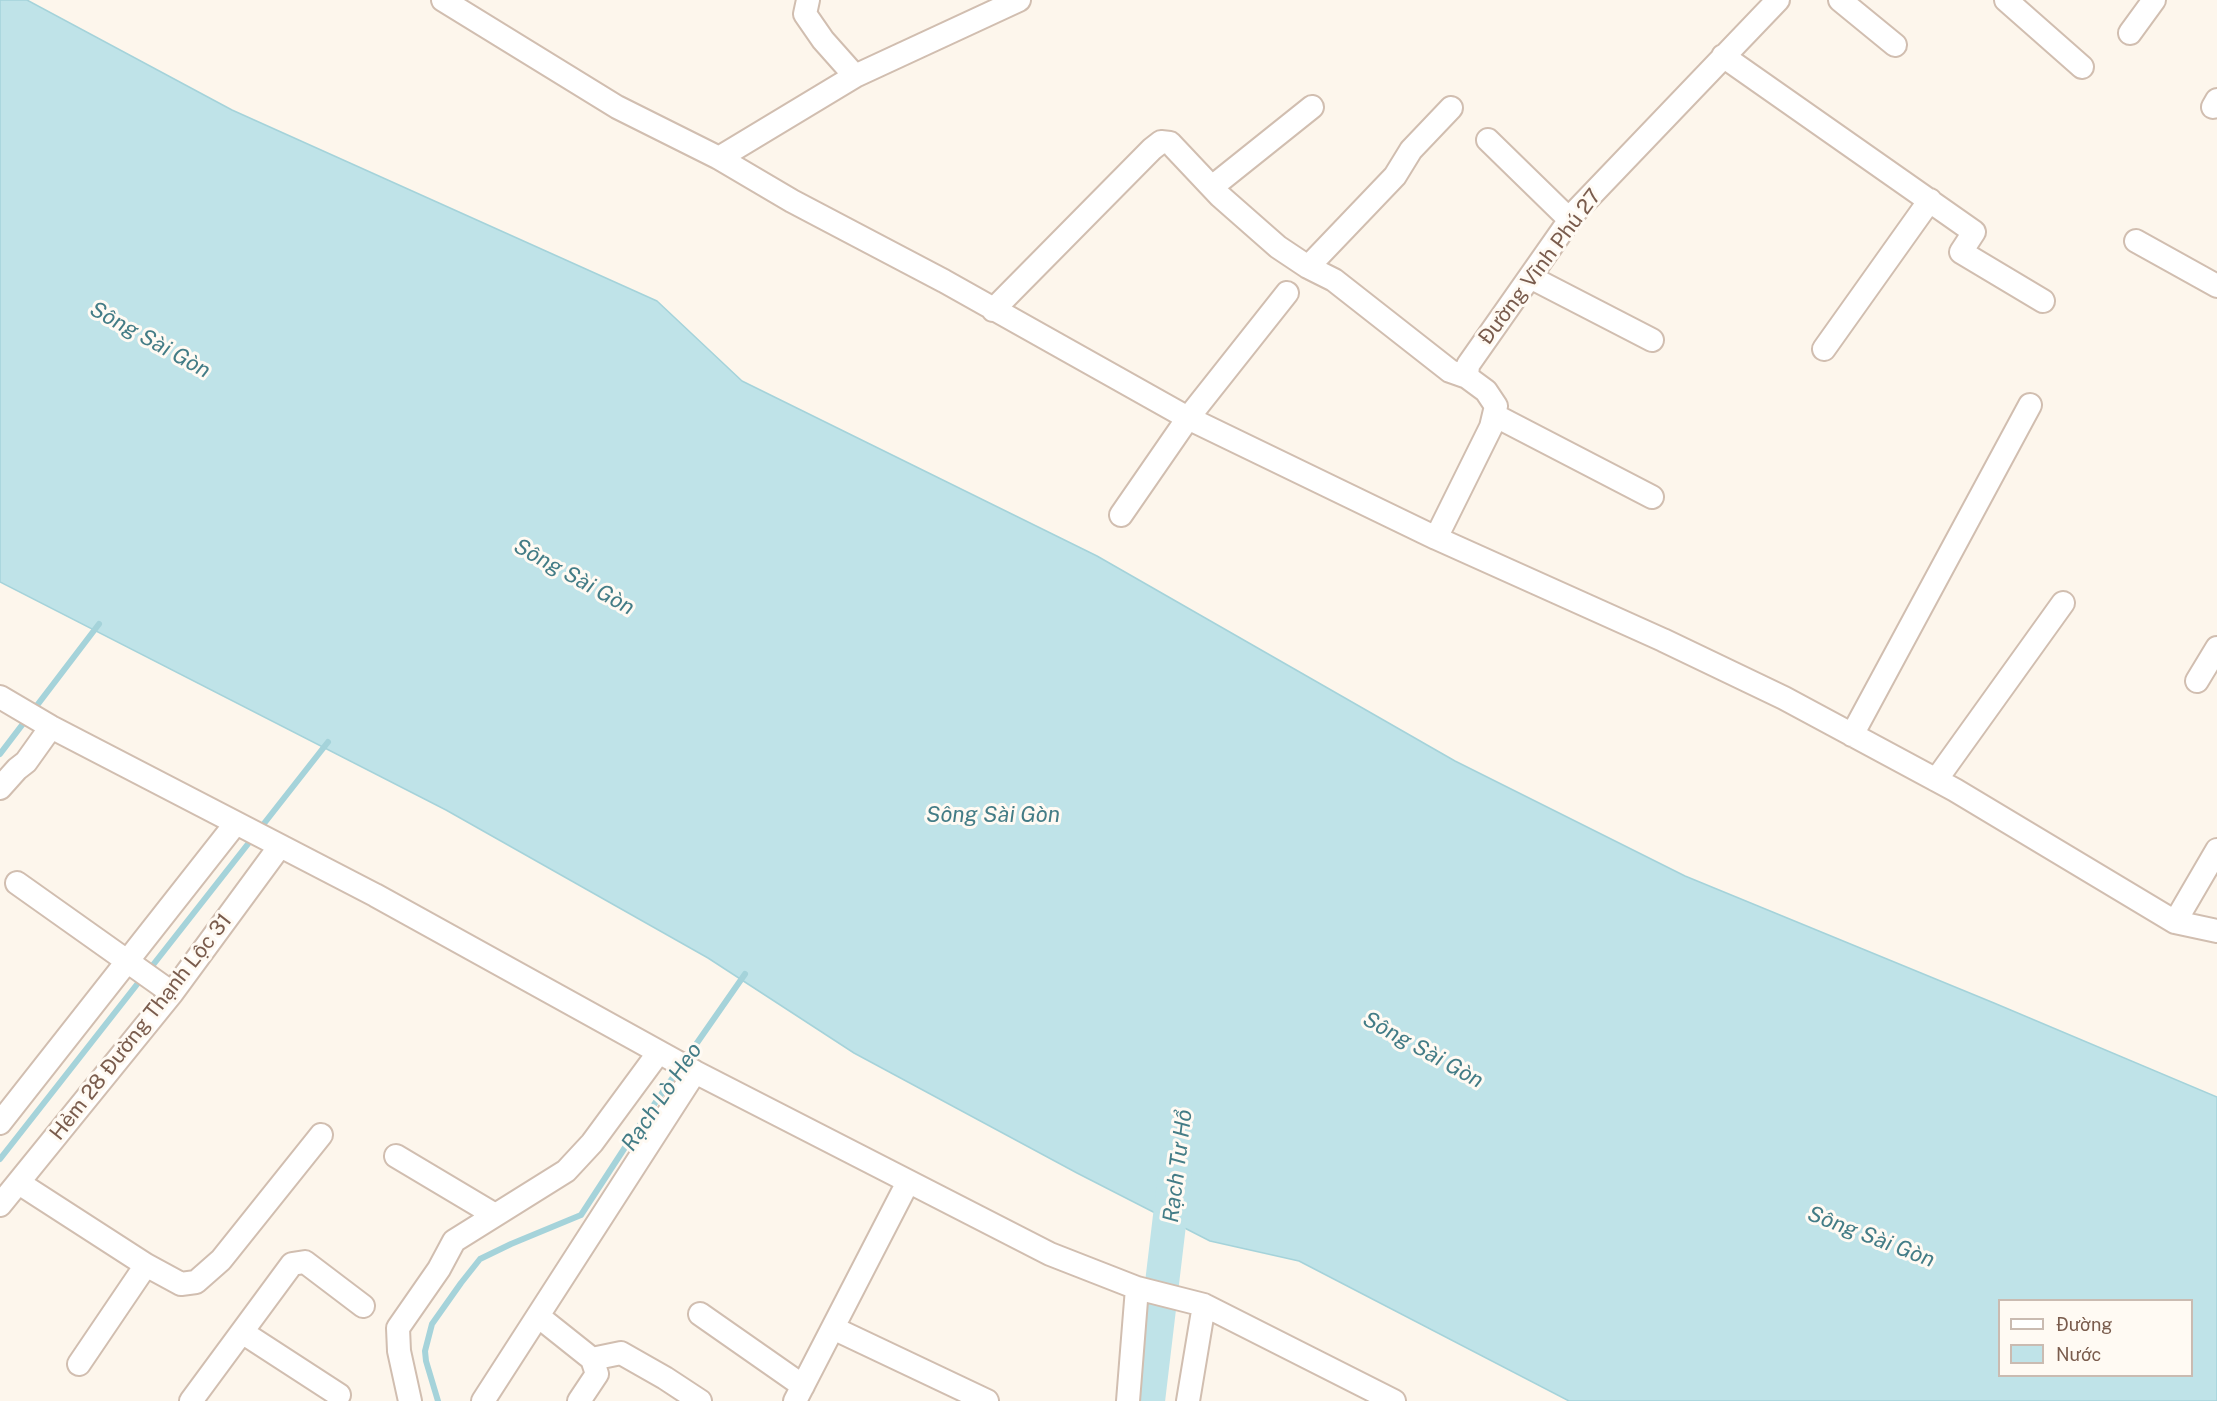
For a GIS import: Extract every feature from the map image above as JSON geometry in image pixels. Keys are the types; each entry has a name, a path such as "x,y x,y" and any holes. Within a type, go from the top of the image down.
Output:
{"street":[{"path":"443,0 617,107 727,163 792,201 944,281 1188,418 1436,538 1663,640 1784,698 1936,780 2175,922 2217,931"},
{"path":"808,0 805,14 823,40 855,76"},
{"path":"727,163 855,76 981,8 1019,0"},
{"path":"1840,0 1895,45"},
{"path":"2006,0 2082,67"},
{"name":"Đường Vĩnh Phú 27","path":"1467,377 1467,364 1570,220 1772,2"},
{"path":"2130,33 2147,3"},
{"path":"1723,56 1974,232 1961,252 2043,302"},
{"path":"1212,187 1312,107"},
{"path":"1308,267 1395,176 1411,150 1451,108"},
{"path":"1488,140 1570,220"},
{"path":"993,310 1109,191 1161,142 1170,143 1212,187 1278,247 1308,267 1334,280 1450,371 1467,377 1486,391 1496,406 1491,427 1436,538"},
{"path":"1824,349 1930,200"},
{"path":"2136,241 2217,286"},
{"path":"1530,277 1652,340"},
{"path":"1121,515 1188,418 1287,293"},
{"path":"1852,735 2030,405"},
{"path":"1494,415 1652,497"},
{"path":"1936,780 2063,603"},
{"path":"2197,681 2217,648"},
{"path":"7,705 375,895 694,1071 1050,1254 1143,1289 1197,1304 1394,1401"},
{"path":"0,788 17,768 26,762 46,724"},
{"path":"0,1124 131,964 240,825"},
{"name":"Hẻm 28 Đường Thạnh Lộc 31","path":"0,1206 273,843"},
{"path":"2175,922 2217,850"},
{"path":"17,883 164,987"},
{"path":"410,1401 399,1351 398,1328 439,1269 454,1241 566,1171 665,1055"},
{"path":"483,1401 694,1071"},
{"path":"19,1183 146,1265 181,1284 196,1282 221,1260 321,1135"},
{"path":"396,1156 495,1215"},
{"path":"700,1314 799,1394 908,1182"},
{"path":"191,1401 292,1264 305,1262 363,1306"},
{"path":"79,1364 146,1265"},
{"path":"1128,1401 1143,1289"},
{"path":"1188,1401 1197,1304"},
{"path":"538,1316 592,1359 597,1374 579,1401"},
{"path":"833,1328 951,1393 987,1401"},
{"path":"242,1332 339,1395"},
{"path":"592,1359 621,1353 700,1401"}],"water":[{"name":"Sông Sài Gòn","path":"0,0 27,0 232,110 657,301 742,381 1097,556 1455,761 1685,876 2217,1097 2217,1401 1569,1401 1299,1261 1210,1241 1077,1173 854,1053 708,958 446,810 0,582"}],"waterway":[{"path":"0,754 99,624"},
{"path":"149,970 328,742"},
{"name":"Rạch Lò Heo","path":"438,1401 425,1351 432,1324 461,1283 480,1259 581,1215 637,1129 745,974"},
{"path":"0,1159 142,978"},
{"name":"Rạch Tư Hổ","path":"1148,1401 1175,1174"}]}
